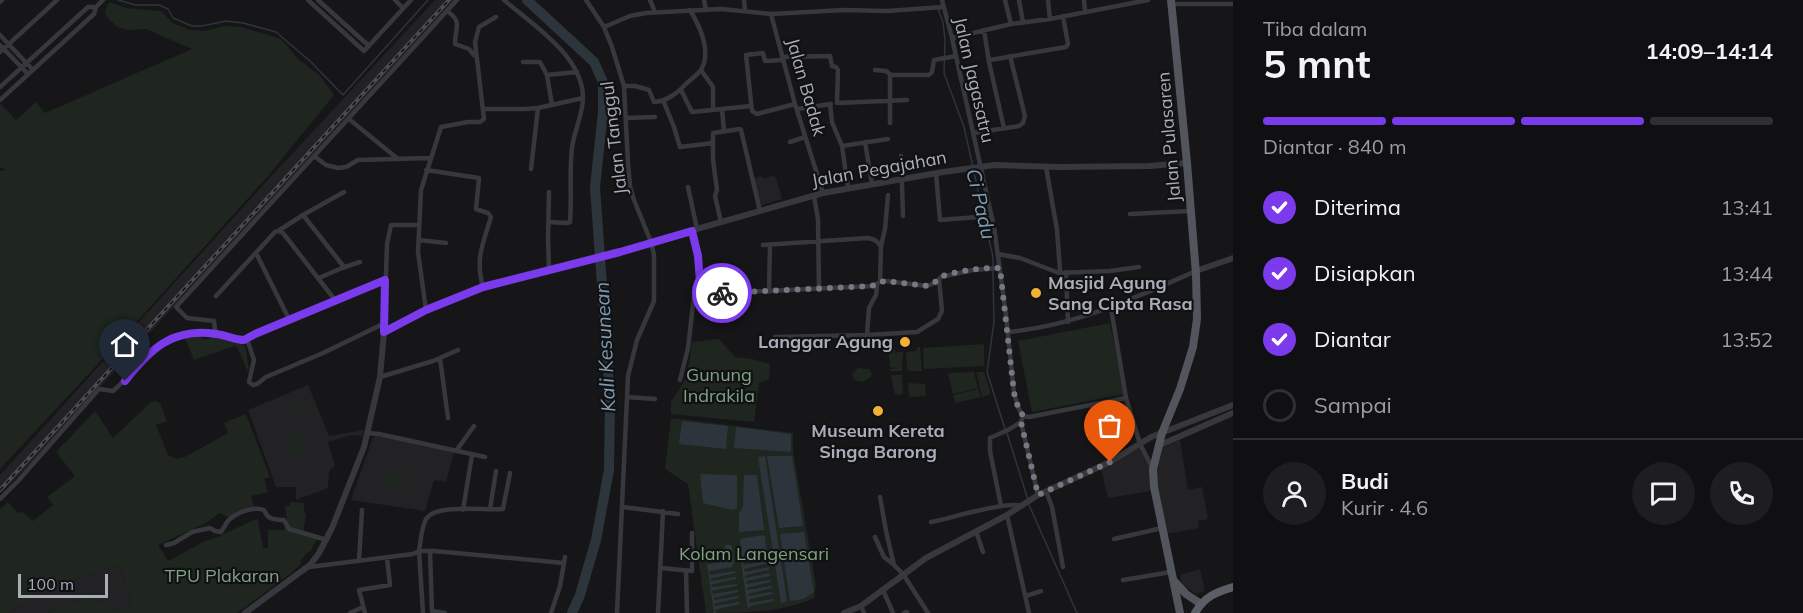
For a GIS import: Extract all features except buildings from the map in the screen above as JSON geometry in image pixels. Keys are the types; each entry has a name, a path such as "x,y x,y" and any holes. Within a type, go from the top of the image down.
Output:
{"highway":[{"path":"1195,613 1201,604 1216,592 1233,587"}],"main road":[{"name":"Jalan Pulasaren","path":"1153,469 1162,433 1180,389 1196,334 1197,319 1196,271 1171,2"},
{"path":"1153,469 1154,487 1180,613"},
{"path":"1172,576 1186,594 1201,604"}],"street":[{"path":"28,75 1,48 8,45 57,0"},
{"path":"0,100 94,14 96,7 104,0"},
{"path":"309,0 363,51 411,0"},
{"path":"318,0 369,46"},
{"path":"395,0 403,8"},
{"path":"218,334 214,328 214,321 187,318 176,306 458,0"},
{"path":"504,0 569,58 577,72 583,98 572,148 570,222 549,222"},
{"name":"Jalan Tanggul","path":"586,0 604,27 624,86 630,186 651,242 654,268 654,301 636,340 628,376 617,613"},
{"path":"650,0 656,12"},
{"path":"704,0 706,10"},
{"path":"744,0 745,11"},
{"name":"Jalan Jagasatru","path":"942,0 952,38 953,56 973,134 975,168 998,254 1014,393 1023,416"},
{"path":"1005,0 1011,24"},
{"path":"1019,0 1023,22"},
{"path":"1048,0 1050,19"},
{"path":"1084,0 1085,12"},
{"path":"952,38 1011,24 1050,19 1148,0"},
{"path":"1171,2 1233,4"},
{"path":"0,87 88,7 96,7"},
{"path":"604,27 630,16 656,12 706,10 771,14 942,7"},
{"path":"624,86 635,86 648,90 654,102 674,95 701,70 705,60 703,41 698,23 690,10"},
{"path":"447,11 457,18 455,44 469,49 476,57"},
{"name":"Jalan Badak","path":"771,14 796,107 823,193"},
{"path":"990,60 1067,46 1063,16"},
{"path":"426,310 420,271 419,240 422,185 441,127 482,122 483,109 475,42 479,27 496,17"},
{"path":"984,30 1004,128"},
{"path":"0,35 33,70"},
{"path":"837,103 838,70 832,66 830,56 765,61 763,54 746,55 751,106 757,114 837,103 907,100"},
{"path":"875,70 885,70 890,75 929,75 936,59 953,56"},
{"path":"973,134 1022,125 1025,120 1010,56"},
{"path":"523,62 540,62 547,75 552,105"},
{"path":"701,70 713,87 713,109"},
{"path":"547,75 577,72"},
{"path":"890,75 890,123"},
{"path":"681,90 691,112 751,106"},
{"path":"483,109 525,110 583,98"},
{"path":"663,100 680,147 712,143"},
{"path":"830,104 832,122 842,146 848,188"},
{"path":"531,170 538,108"},
{"path":"722,109 724,131"},
{"path":"626,118 655,117"},
{"path":"349,120 399,159"},
{"path":"721,222 715,195 717,190 713,134 741,130 760,211"},
{"path":"790,142 805,137"},
{"path":"842,146 888,139"},
{"path":"865,142 872,184"},
{"path":"314,156 326,165 338,168 346,167 358,159 430,158"},
{"path":"901,156 903,216"},
{"name":"Jalan Pegajahan","path":"384,332 426,310 483,287 620,252 823,193 994,165 1149,166 1187,163"},
{"path":"1046,167 1057,230 1060,283"},
{"path":"426,170 479,178 476,209 488,213 491,217 479,258 483,287"},
{"path":"936,173 940,220 988,217"},
{"path":"688,187 701,294"},
{"path":"216,296 275,232 344,192"},
{"path":"549,192 549,269"},
{"path":"867,335 869,308 876,295 878,283 880,247 885,229 888,195"},
{"path":"814,196 818,219 819,290"},
{"path":"1130,213 1191,211"},
{"path":"303,215 344,267"},
{"path":"245,613 307,567 327,540 368,433 380,377 385,323 387,244 391,225 419,225"},
{"path":"278,231 283,233 335,300"},
{"path":"763,245 868,238 878,242 880,247"},
{"path":"419,240 446,243"},
{"path":"769,292 770,244"},
{"path":"256,254 289,319"},
{"path":"998,254 1020,258 1059,273 1110,271 1139,267"},
{"path":"1008,332 1068,322 1110,308 1196,271 1233,258"},
{"path":"319,278 360,262"},
{"path":"680,380 688,348 694,296 819,290 878,283 927,286 932,285 941,277 998,268"},
{"path":"1066,272 1068,322"},
{"path":"775,337 917,332 938,320 942,311 939,279"},
{"path":"0,498 18,481 99,389 113,391 159,345 176,336 189,334 218,334 238,340 247,339 289,319 385,280"},
{"path":"1110,308 1126,398 1140,444 1153,469"},
{"path":"247,339 254,360 249,382 253,385 385,323"},
{"path":"380,377 458,350"},
{"path":"440,358 448,418"},
{"path":"627,397 655,399"},
{"path":"1036,496 1021,422 1023,416 1029,417 1126,398"},
{"path":"844,613 861,606 926,558 1007,515 1036,496 1110,462 1162,433 1233,405"},
{"path":"1160,445 1233,413"},
{"path":"1001,506 989,444 990,438 1021,422"},
{"path":"456,451 474,426"},
{"path":"368,433 484,457"},
{"path":"463,510 472,455"},
{"path":"490,509 496,471"},
{"path":"423,613 419,551 423,528 430,515 445,510 503,509 510,473"},
{"path":"493,484 508,487"},
{"path":"1046,491 1052,507 1063,567"},
{"path":"880,497 894,565"},
{"path":"931,522 1001,506 1023,505"},
{"path":"623,507 678,514"},
{"path":"166,545 197,530 210,528 221,531 230,519 258,508 264,510 272,520 284,520 290,529 327,540"},
{"path":"359,561 362,510"},
{"path":"658,613 663,511"},
{"path":"1007,515 1029,613"},
{"path":"1114,539 1162,528"},
{"path":"975,531 983,552"},
{"path":"661,568 691,571 692,532"},
{"path":"875,537 884,557 903,574 928,613"},
{"path":"307,567 405,556 419,551 564,563"},
{"path":"430,551 432,611 445,613"},
{"path":"550,613 560,586 565,557"},
{"path":"350,613 364,610 360,589 390,585 387,558"},
{"path":"686,571 687,613"},
{"path":"1123,580 1172,576"},
{"path":"883,590 893,613"},
{"path":"1026,596 1041,591"},
{"path":"861,606 864,613"}],"shaded area":[{"path":"435,0 455,0 0,494 0,475"},
{"path":"775,175 782,199 760,206 753,179"},
{"path":"308,385 329,436 364,430 362,436 352,435 328,442 335,466 329,471 328,488 296,500 296,487 276,487 248,410"},
{"path":"682,421 728,426 726,449 679,444"},
{"path":"736,427 791,434 791,452 734,448"},
{"path":"377,435 454,452 446,482 434,480 425,511 351,500 373,437"},
{"path":"1180,440 1188,490 1202,487 1208,519 1198,521 1199,528 1166,534 1158,496 1156,470 1162,448"},
{"path":"1140,447 1150,467 1151,491 1108,498 1101,469"},
{"path":"765,456 787,601 781,603 758,457"},
{"path":"767,456 792,456 803,526 779,528"},
{"path":"700,474 737,475 737,508 732,510 703,503"},
{"path":"744,475 757,475 764,530 739,532"},
{"path":"804,532 814,592 803,599 790,601 780,534"},
{"path":"763,535 767,555 744,561 743,565 768,561 769,563 744,569 745,572 769,567 769,570 746,575 745,578 770,573 770,576 747,581 746,584 770,580 771,582 747,588 747,590 772,586 772,588 748,594 748,596 771,592 773,594 749,599 749,603 773,599 774,601 750,606 748,609 740,539"},
{"path":"725,545 732,547 734,564 732,567 709,571 710,575 735,571 736,573 710,579 711,581 736,577 736,579 711,585 712,587 737,584 737,586 712,591 713,594 738,590 738,592 714,598 714,600 738,596 739,598 714,604 715,606 739,602 740,604 715,610 716,613 714,613 707,564 725,560"},
{"path":"120,564 132,603 127,607 110,611 98,603 94,593 48,613 9,613 38,592"},
{"path":"1200,569 1205,591 1196,594 1182,585 1180,575"}],"green space":[{"path":"109,2 126,8 161,11 173,23 190,30 204,31 224,26 241,27 278,38 298,59 320,76 334,95 268,176 0,469 0,171 6,170 0,167 0,105 16,120 36,102 45,113 192,49 146,29 128,30 117,27 106,16 105,11"},
{"path":"1110,323 1124,394 1032,412 1018,341"},
{"path":"184,336 199,336 205,340 214,336 223,337 242,343 245,345 248,372 237,347 234,346 194,360"},
{"name":"Gunung Indrakila","path":"719,339 735,357 770,364 769,379 759,383 754,422 671,414 671,402 687,377 692,342"},
{"path":"984,344 984,366 924,369 923,348"},
{"path":"920,347 922,371 909,371 906,352 916,351"},
{"path":"888,348 894,348 896,355 897,352 903,352 902,371 890,371 890,369 897,368 890,367"},
{"path":"858,368 869,369 872,373 871,377 862,382 855,380 852,374"},
{"path":"974,372 978,388 953,394 948,373"},
{"path":"976,372 984,372 991,394 982,397"},
{"path":"891,375 902,375 903,394 895,395"},
{"path":"908,383 925,384 926,396 909,397"},
{"path":"978,389 981,397 955,403 953,395"},
{"path":"306,398 310,407 292,413 289,405"},
{"name":"TPU Plakaran","path":"151,402 160,403 167,421 156,425 168,455 177,459 185,457 228,433 224,423 246,414 270,477 264,479 268,492 251,496 254,507 230,518 220,513 206,523 158,545 168,561 203,542 258,519 263,548 268,548 268,530 284,530 287,520 285,506 290,506 290,502 304,503 304,513 306,513 303,535 318,538 310,552 300,561 302,563 237,613 48,613 94,593 98,603 107,604 110,611 127,607 132,603 120,564 38,592 9,613 0,613 0,509 8,502 18,513 21,511 33,521 53,505 47,497 75,476 56,452 95,411 113,438"},
{"name":"Kolam Langensari","path":"671,418 793,433 793,451 816,585 814,598 775,609 706,613 688,484 665,469"},
{"path":"298,430 307,454 294,459 285,435"},
{"path":"385,469 408,475 405,489 381,482"}],"waterway":[{"path":"118,0 136,5 159,5 168,9 173,18 192,26 226,21 276,32 311,62 343,95 428,0"},
{"name":"Kali Kesunean","path":"527,0 594,62 603,82 603,112 595,187 610,398 609,470 596,540 580,595 572,613"},
{"name":"Ci Padu","path":"938,9 943,22 945,40 944,73 964,127 973,167"},
{"name":"Ci Padu","path":"974,172 983,214"},
{"name":"Ci Padu","path":"984,218 993,257 993,267"},
{"name":"Ci Padu","path":"993,271 994,322 987,372 1005,429"},
{"name":"Ci Padu","path":"1007,433 1028,500"},
{"name":"Ci Padu","path":"1029,505 1077,613"}],"railway":[{"path":"0,490 449,0"}],"way so far":[{"path":"722,293 872,286 886,281 927,286 932,285 941,277 973,270 1000,268 1014,393 1023,416 1021,422 1038,495 1110,462"}],"place":[{"name":"Masjid Agung Sang Cipta Rasa","path":"1036,293"},
{"name":"Langgar Agung","path":"905,342"},
{"name":"Museum Kereta Singa Barong","path":"878,411"}],"route":[{"path":"125,381 159,345 180,334 210,333 244,340 385,280 384,332 426,310 483,287 692,231 698,256 701,294 722,293"}]}
